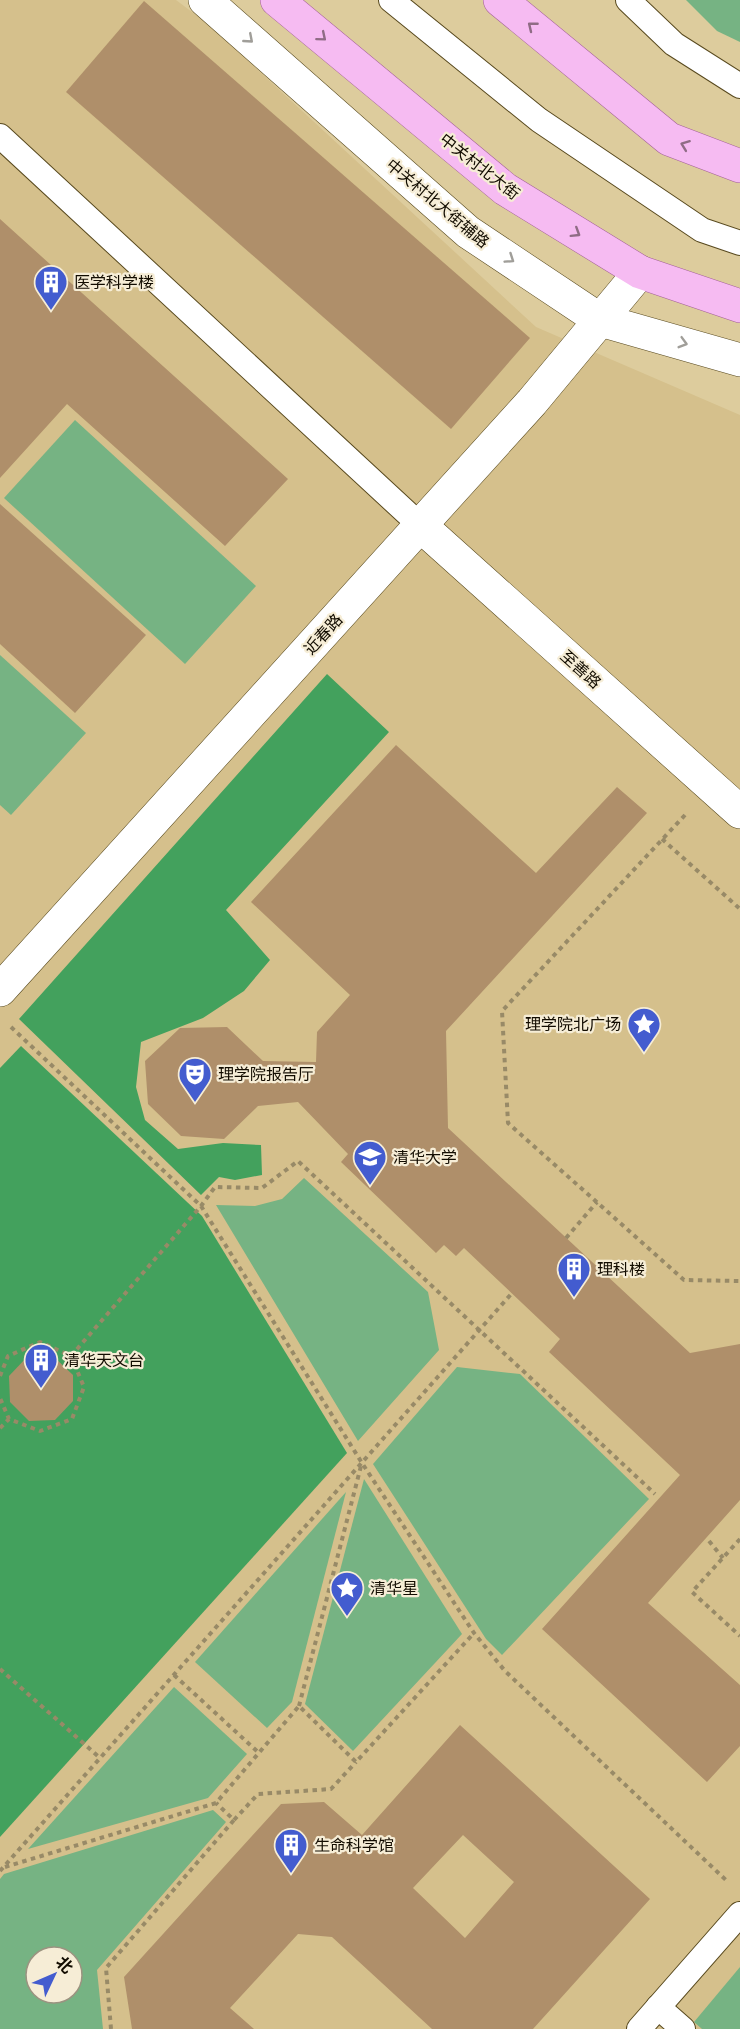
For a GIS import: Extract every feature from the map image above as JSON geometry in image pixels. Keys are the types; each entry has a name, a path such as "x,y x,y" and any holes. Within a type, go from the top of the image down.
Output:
{"main road":[{"name":"中关村北大街","path":"277,0 505,189 640,272 740,306"},
{"path":"500,0 669,139 740,166"}],"street":[{"name":"中关村北大街辅路","path":"205,0 468,232 600,320 740,360"},
{"name":"近春路","path":"0,990 532,402 640,272"},
{"name":"至善路","path":"421,526 740,812"}],"lane":[{"path":"391,0 539,120 702,230 740,243"},
{"path":"628,0 674,44 740,86"},
{"path":"0,136 421,526"},
{"path":"639,2029 740,1914"},
{"path":"658,2007 683,2029"}],"path":[{"path":"712,786 502,1011 508,1123 684,1280 740,1281"},
{"path":"662,839 740,909"},
{"path":"8,1024 201,1206 362,1462 474,1633 505,1671 731,1885"},
{"path":"71,1356 215,1187 262,1188 298,1161 655,1494"},
{"path":"566,1238 597,1202"},
{"path":"2,1869 513,1292"},
{"path":"0,1376 8,1356 40,1342 71,1356 84,1388 72,1419 40,1431 9,1419 0,1398"},
{"path":"0,1428 9,1419"},
{"path":"2,1869 216,1803 299,1706 362,1462"},
{"path":"740,1539 692,1592 740,1636"},
{"path":"709,1541 723,1558"},
{"path":"111,2029 106,1968 234,1820 258,1794 331,1790 474,1633"},
{"path":"0,1669 100,1758"},
{"path":"174,1675 259,1753"},
{"path":"299,1706 356,1762"},
{"path":"216,1803 234,1820"}],"shaded area":[{"name":"清华大学","path":"0,0 176,0 208,24 536,327 740,415 740,2029 0,2029"}],"green space":[{"path":"686,0 740,0 740,42 717,31"},
{"path":"75,420 256,586 185,664 4,498"},
{"path":"0,655 86,733 11,815 0,805"},
{"path":"327,674 389,732 226,910 270,960 244,991 203,1018 141,1042 136,1087 145,1120 178,1149 223,1143 261,1145 262,1175 235,1180 219,1177 201,1195 19,1019"},
{"path":"21,1046 202,1216 347,1453 0,1837 0,1068"},
{"path":"304,1178 428,1292 439,1350 358,1441 216,1205 255,1206 282,1199"},
{"path":"457,1367 520,1374 649,1499 502,1655 486,1639 373,1464"},
{"path":"364,1479 462,1634 353,1751 305,1704"},
{"path":"346,1492 292,1702 267,1728 195,1662"},
{"path":"174,1687 247,1754 208,1798 28,1849"},
{"path":"213,1810 226,1822 97,1970 103,2029 0,2029 0,1879 4,1874"},
{"path":"740,1967 740,2029 702,2029 694,2022"}],"building":[{"path":"144,1 530,338 451,429 66,92"},
{"name":"医学科学楼","path":"0,219 288,479 225,546 67,404 0,478"},
{"path":"0,504 146,635 75,713 0,644"},
{"name":"理科楼","path":"396,745 536,873 617,787 647,813 446,1031 448,1128 690,1353 740,1344 740,1500 648,1603 740,1685 740,1746 707,1782 542,1629 680,1475 549,1352 560,1339 464,1248 456,1256 444,1245 436,1253 341,1162 348,1154 298,1102 258,1106 224,1139 181,1136 148,1104 145,1061 180,1028 227,1027 263,1061 316,1062 317,1032 350,995 251,902"},
{"name":"清华天文台","path":"27,1357 54,1357 73,1375 73,1401 55,1420 29,1421 10,1402 9,1376"},
{"name":"生命科学馆","path":"460,1725 650,1899 533,2029 432,2029 332,1937 298,1934 230,2008 254,2029 132,2029 124,1977 281,1804 324,1802 362,1835","holes":["463,1835 514,1882 465,1938 413,1888"]}],"place":[{"name":"医学科学楼","path":"51,311"},
{"name":"理学院北广场","path":"644,1053"},
{"name":"理学院报告厅","path":"195,1103"},
{"name":"清华大学","path":"370,1186"},
{"name":"理科楼","path":"574,1298"},
{"name":"清华天文台","path":"41,1389"},
{"name":"清华星","path":"347,1617"},
{"name":"生命科学馆","path":"291,1874"}]}
